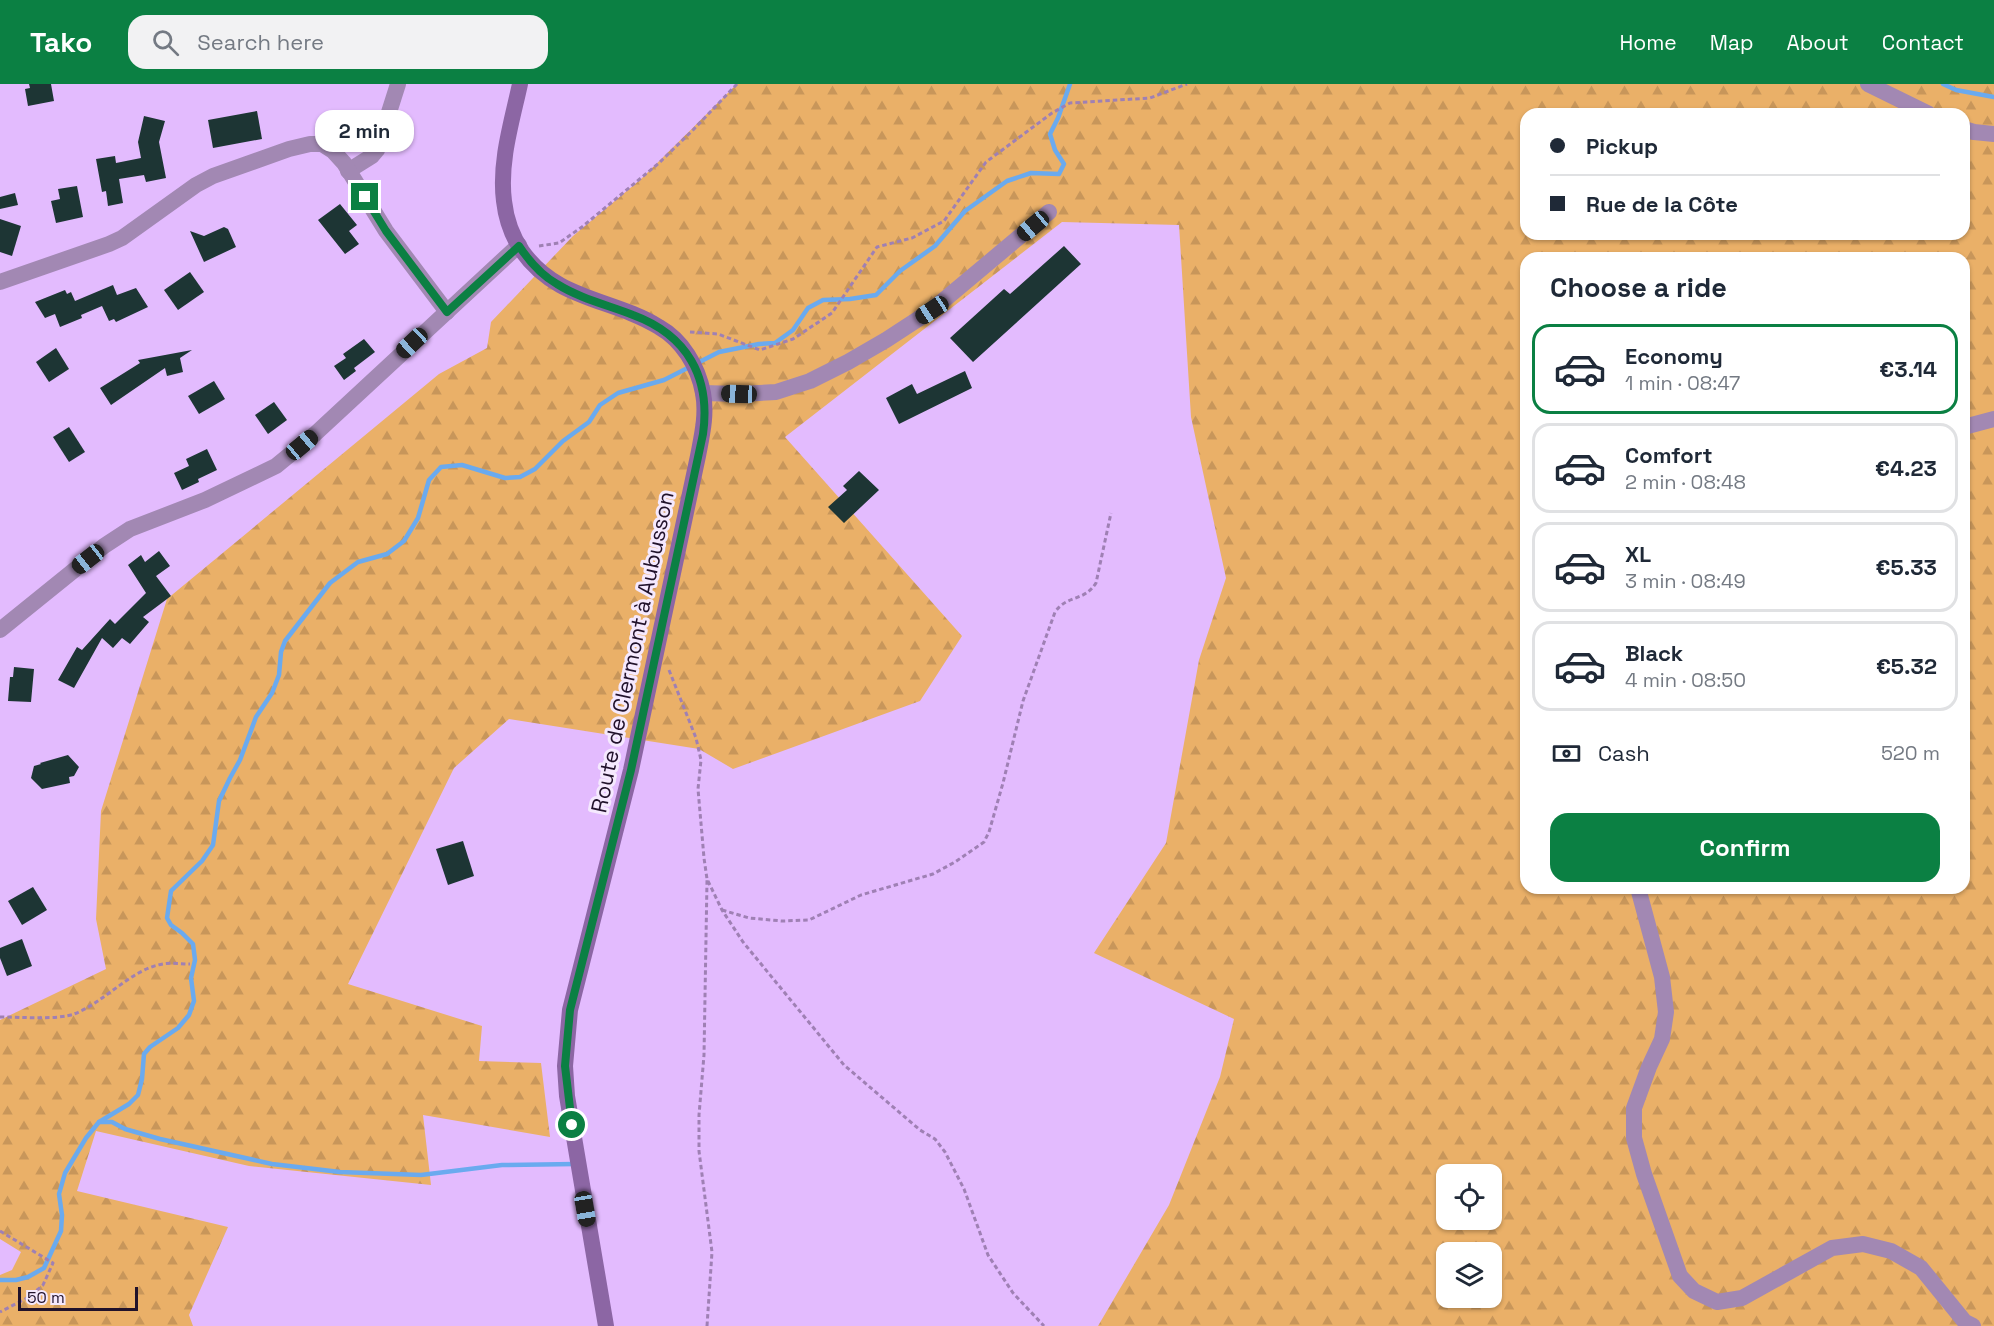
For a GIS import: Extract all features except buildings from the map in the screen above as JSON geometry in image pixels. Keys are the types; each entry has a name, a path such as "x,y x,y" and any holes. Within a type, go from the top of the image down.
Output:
{"main road":[{"name":"Route de Clermont à Aubusson","path":"520,84 506,150 503,183 505,211 511,231 519,246 531,262 555,283 577,295 633,314 662,329 677,341 696,369 703,393 705,413 703,434 631,770 574,990 566,1047 565,1066 572,1125 606,1326"}],"street":[{"path":"348,171 372,156 377,150 398,84"},
{"path":"1868,84 1917,108"},
{"path":"1970,131 1994,134"},
{"path":"0,282 109,244 213,176 289,149 322,144 333,151 348,171 386,231 447,312"},
{"path":"703,393 776,392 810,381 848,362 932,310 1049,212"},
{"path":"0,630 104,546 130,529 205,500 276,466 315,434 519,246"},
{"path":"1970,425 1994,419"},
{"path":"1640,894 1662,977 1666,1012 1662,1039 1648,1068 1634,1108 1634,1138 1644,1174 1680,1276 1694,1291 1717,1302 1742,1298 1832,1248 1863,1244 1891,1251 1921,1268 1965,1322 1973,1326"}],"path":[{"path":"519,246 559,243 582,227 659,163 737,84"},
{"path":"662,329 718,334 760,350 793,339 832,313 878,247 912,238 944,221 986,162 1052,112 1070,103 1150,98 1187,84"},
{"path":"722,909 749,918 782,921 809,920 861,896 933,874 984,842 1000,793 1023,701 1055,612 1061,604 1091,591 1096,583 1111,513"},
{"path":"657,643 696,738 701,760 698,789 707,879 704,1055 699,1142 712,1252 707,1326"},
{"path":"707,879 722,909 743,942 844,1065 912,1123 935,1139 945,1152 964,1189 988,1255 1013,1293 1044,1326"},
{"path":"0,1017 71,1016 156,965 190,964"},
{"path":"0,1231 53,1263 43,1285 29,1298 0,1312"}],"green space":[{"path":"737,84 1994,84 1994,1326 1098,1326 1169,1205 1220,1077 1234,1019 1094,953 1166,843 1199,660 1226,578 1191,417 1179,225 1062,222 785,437 962,636 920,701 733,769 699,749 509,719 454,768 348,984 482,1026 479,1061 541,1063 550,1137 423,1115 431,1185 249,1166 96,1131 77,1191 228,1227 189,1315 193,1326 0,1326 0,1275 12,1270 21,1252 0,1239 0,1020 106,969 96,919 101,811 167,599 439,374 487,348 491,322 573,236 641,179"}],"waterway":[{"path":"0,1280 28,1277 44,1268 61,1231 62,1215 59,1194 65,1173 86,1138 99,1122 129,1104 138,1095 144,1054 150,1047 178,1028 189,1015 194,1001 191,978 195,960 193,944 171,925 167,918 171,891 202,861 213,845 219,801 240,760 256,717 272,693 279,675 281,652 285,641 330,583 358,562 387,554 404,541 418,518 429,480 441,467 462,465 505,478 520,477 535,469 563,441 589,422 600,405 618,393 664,380 719,352 775,343 793,330 808,308 823,300 876,295 900,271 935,246 965,211 1007,181 1031,173 1059,174 1064,164 1055,150 1050,134 1070,84"},
{"path":"1943,84 1956,90 1994,97"},
{"path":"99,1122 112,1122 125,1129 160,1139 272,1164 340,1172 421,1175 502,1165 575,1164"}],"route":[{"path":"365,197 386,231 447,312 519,246 543,275 555,283 577,295 633,314 658,326 670,335 693,362 703,393 705,413 703,434 640,727 621,812 570,1010 565,1066 572,1125"}]}
